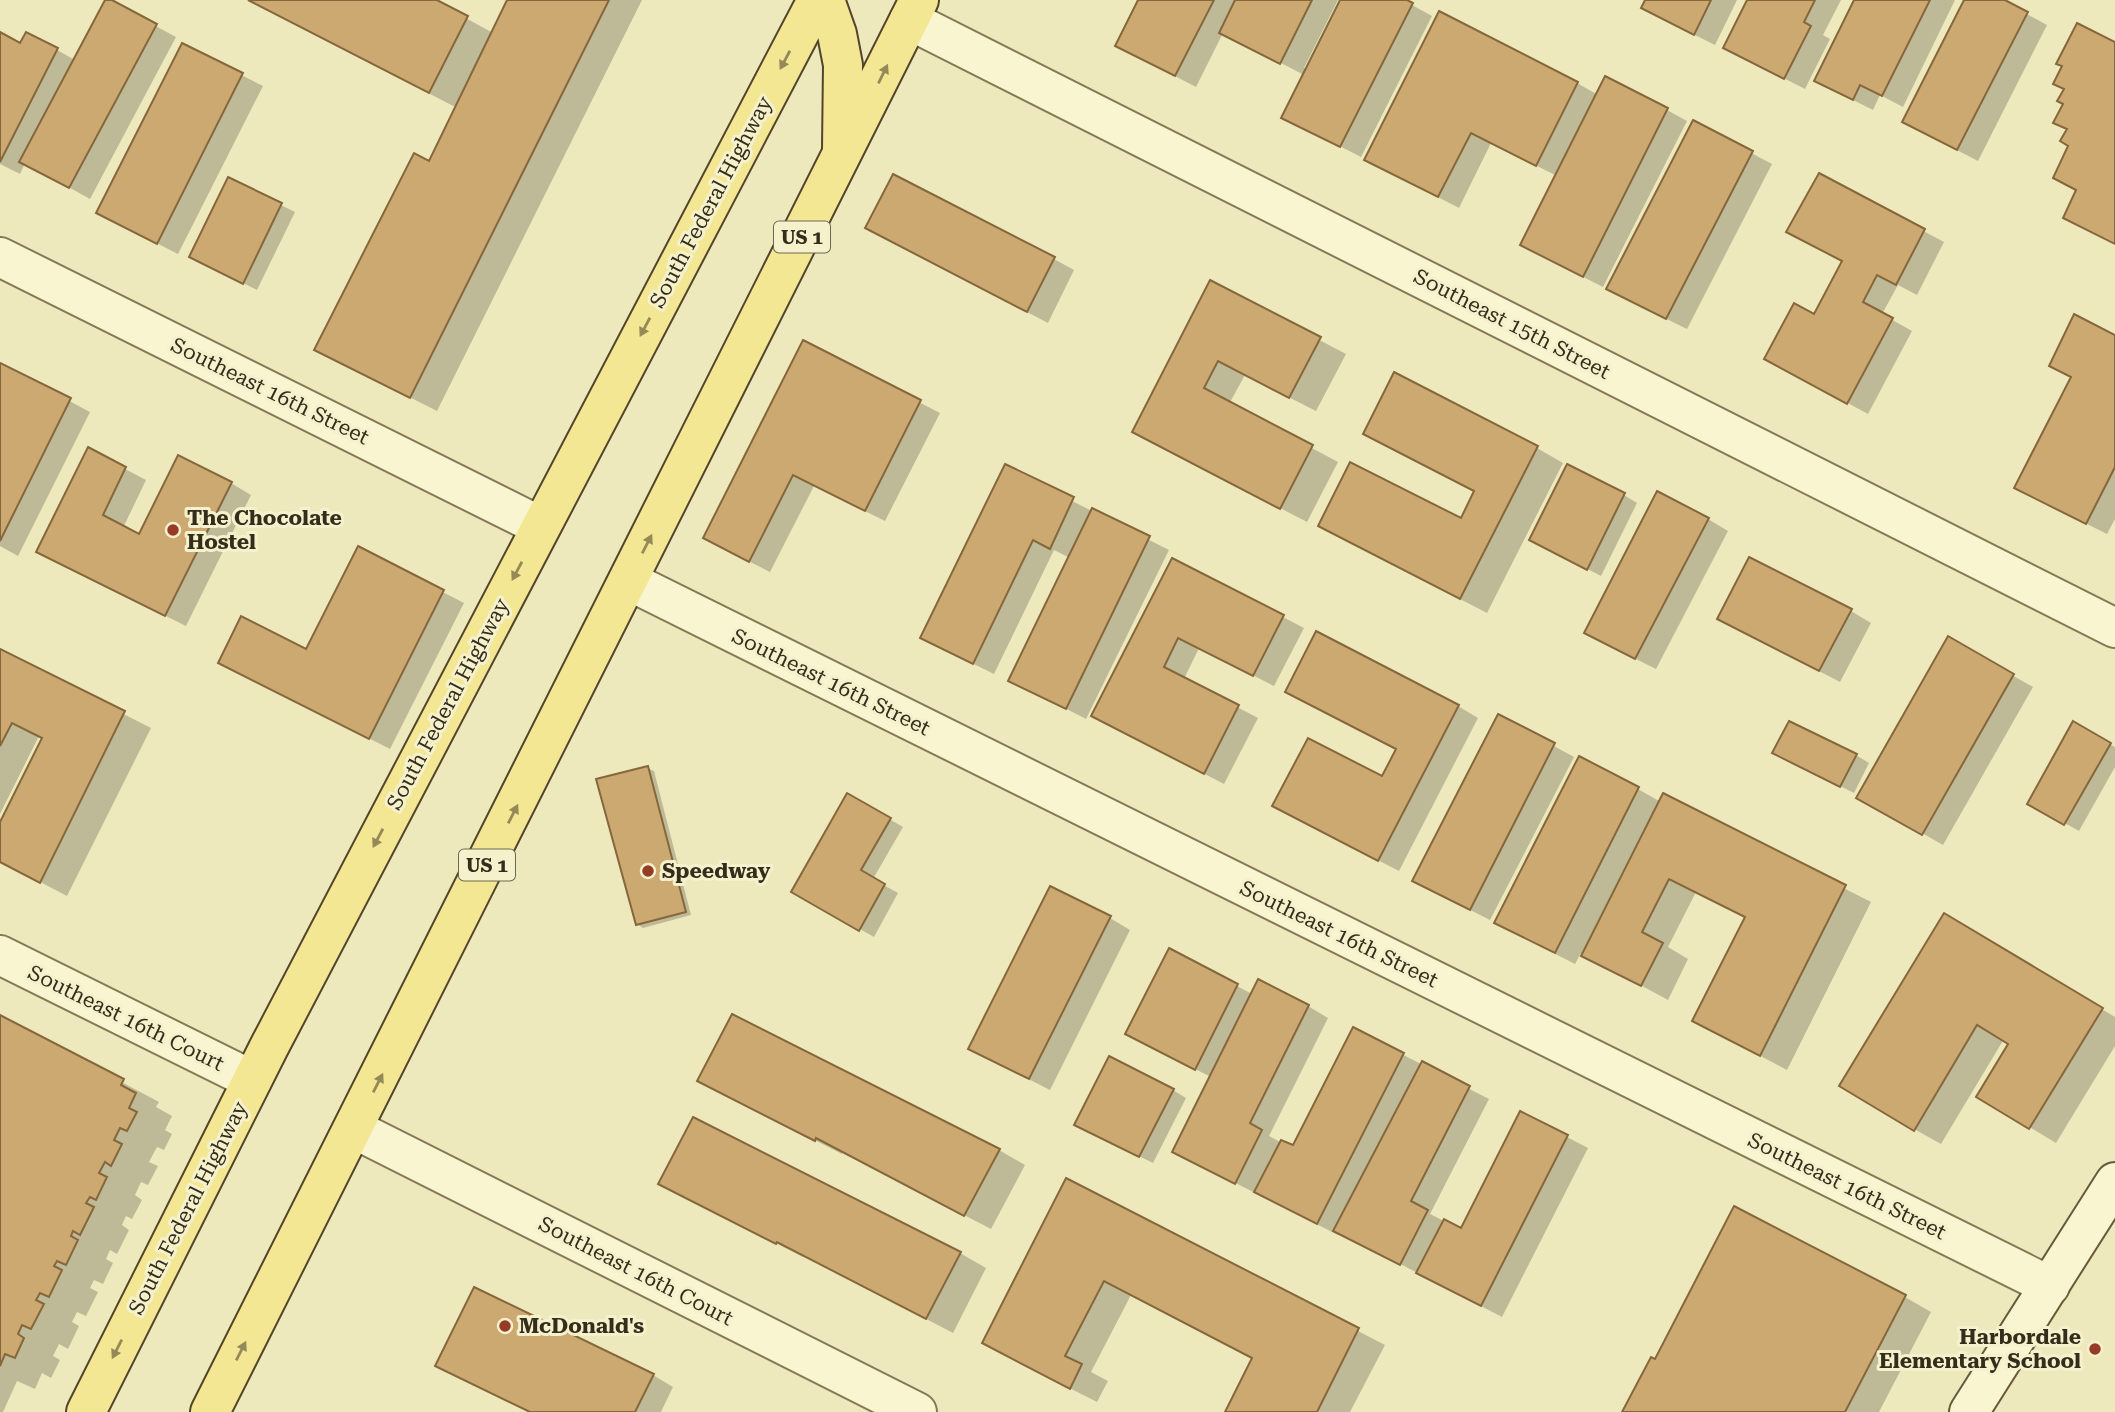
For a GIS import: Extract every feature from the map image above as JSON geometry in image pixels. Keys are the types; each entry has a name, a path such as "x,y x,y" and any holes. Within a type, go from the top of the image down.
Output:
{"main road":[{"name":"South Federal Highway","path":"86,1412 252,1080 817,0"},
{"path":"825,0 837,34 843,65 842,157"},
{"name":"US 1","path":"210,1412 842,157 909,7"}],"street":[{"name":"Southeast 15th Street","path":"909,7 2115,628"},
{"name":"Southeast 16th Street","path":"0,257 540,526"},
{"name":"Southeast 16th Street","path":"629,581 2050,1286"},
{"name":"Southeast 16th Court","path":"0,955 252,1080"},
{"name":"Southeast 16th Court","path":"354,1129 917,1412"},
{"path":"1969,1412 2115,1182"}],"building":[{"path":"105,0 112,0 157,24 69,188 19,162"},
{"path":"248,0 437,0 468,16 429,93"},
{"path":"507,0 609,0 410,398 314,350 414,153 429,161"},
{"path":"1138,0 1214,0 1175,76 1115,46"},
{"path":"1235,0 1312,0 1280,64 1219,33"},
{"path":"1340,0 1407,0 1413,3 1340,147 1281,118"},
{"path":"1645,0 1711,0 1694,35 1641,8"},
{"path":"1747,0 1815,0 1804,22 1811,26 1784,79 1723,48"},
{"path":"1854,0 1930,0 1882,96 1860,85 1853,100 1814,81"},
{"path":"1964,0 2005,0 2028,12 1957,150 1902,122"},
{"path":"1439,11 1578,82 1536,166 1471,133 1438,197 1364,160"},
{"path":"2077,23 2115,42 2115,244 2063,218 2076,190 2053,178 2068,146 2060,141 2067,129 2053,123 2063,104 2057,101 2064,89 2053,84 2062,66 2056,64"},
{"path":"0,32 20,43 26,32 58,48 0,162"},
{"path":"182,43 243,73 157,244 96,213"},
{"path":"1605,76 1668,108 1583,277 1520,245"},
{"path":"1693,120 1753,151 1666,319 1606,289"},
{"path":"1819,173 1925,229 1896,285 1877,275 1863,302 1893,318 1847,404 1764,359 1794,303 1814,314 1842,261 1786,232"},
{"path":"893,174 1055,257 1027,312 865,228"},
{"path":"228,177 282,203 243,284 189,257"},
{"path":"1210,280 1321,337 1289,398 1218,361 1204,388 1313,445 1280,509 1132,432"},
{"path":"2074,314 2115,335 2115,467 2086,524 2014,488 2071,377 2049,366"},
{"path":"803,340 921,400 865,511 793,475 749,562 703,538"},
{"path":"0,363 71,398 0,541"},
{"path":"1394,372 1538,446 1460,599 1318,526 1350,462 1461,518 1474,491 1363,434"},
{"path":"88,447 126,467 103,515 139,534 178,455 232,482 165,616 36,552"},
{"path":"1005,464 1074,497 1050,549 1033,540 973,664 920,638"},
{"path":"1567,464 1625,493 1587,570 1529,540"},
{"path":"1657,491 1709,518 1635,659 1584,633"},
{"path":"1092,508 1150,536 1066,709 1008,681"},
{"path":"358,546 444,590 369,739 218,663 241,616 306,649"},
{"path":"1749,557 1852,609 1819,671 1717,619"},
{"path":"1172,558 1284,615 1253,676 1178,638 1164,667 1239,705 1204,774 1091,716"},
{"path":"1316,631 1459,705 1378,861 1272,806 1308,738 1382,776 1396,749 1285,692"},
{"path":"1948,636 2014,674 1922,835 1856,798"},
{"path":"0,649 125,711 40,883 0,862 0,822 42,738 12,723 0,746"},
{"path":"1498,714 1555,743 1470,910 1412,881"},
{"path":"1789,721 1857,754 1840,787 1772,753"},
{"path":"2073,721 2111,743 2064,825 2027,804"},
{"path":"1579,756 1639,787 1555,953 1494,923"},
{"name":"Speedway","path":"648,766 686,912 636,925 596,779"},
{"path":"847,793 891,818 861,870 885,884 859,931 791,892"},
{"path":"1663,793 1846,885 1760,1056 1692,1021 1745,917 1669,879 1642,932 1663,943 1641,986 1581,956"},
{"path":"1050,886 1111,916 1029,1079 968,1049"},
{"path":"1944,913 2103,1008 2029,1129 1976,1097 2008,1044 1977,1025 1914,1131 1839,1086"},
{"path":"1169,948 1238,984 1195,1070 1125,1034"},
{"path":"1258,979 1309,1005 1250,1123 1262,1130 1235,1184 1172,1152"},
{"path":"732,1014 1000,1149 964,1216 816,1138 815,1141 697,1081"},
{"path":"0,1015 124,1079 121,1085 136,1093 129,1108 137,1112 127,1131 120,1128 114,1140 122,1144 111,1166 105,1162 99,1173 107,1177 96,1200 90,1197 86,1203 94,1207 80,1235 73,1231 71,1236 78,1240 66,1265 57,1261 54,1266 62,1270 49,1297 40,1293 36,1300 44,1304 31,1329 22,1325 18,1334 24,1338 15,1358 5,1354 0,1366"},
{"path":"1353,1027 1404,1053 1317,1224 1254,1192 1281,1140 1293,1145"},
{"path":"1109,1056 1174,1089 1139,1157 1074,1125"},
{"path":"1422,1061 1470,1086 1411,1201 1428,1210 1400,1265 1333,1231"},
{"path":"1520,1111 1568,1135 1481,1306 1416,1273 1444,1219 1461,1228"},
{"path":"693,1117 961,1252 926,1319 658,1184"},
{"path":"1066,1178 1359,1328 1317,1412 1225,1412 1252,1358 1104,1281 1065,1356 1082,1364 1070,1389 982,1343"},
{"path":"1734,1206 1906,1295 1845,1412 1622,1412 1651,1357 1655,1359"},
{"name":"McDonald's","path":"474,1287 654,1374 635,1412 530,1412 435,1366"}],"place":[{"name":"The Chocolate Hostel","path":"173,530"},
{"name":"Speedway","path":"648,871"},
{"name":"McDonald's","path":"505,1326"},
{"name":"Harbordale Elementary School","path":"2095,1349"}]}
